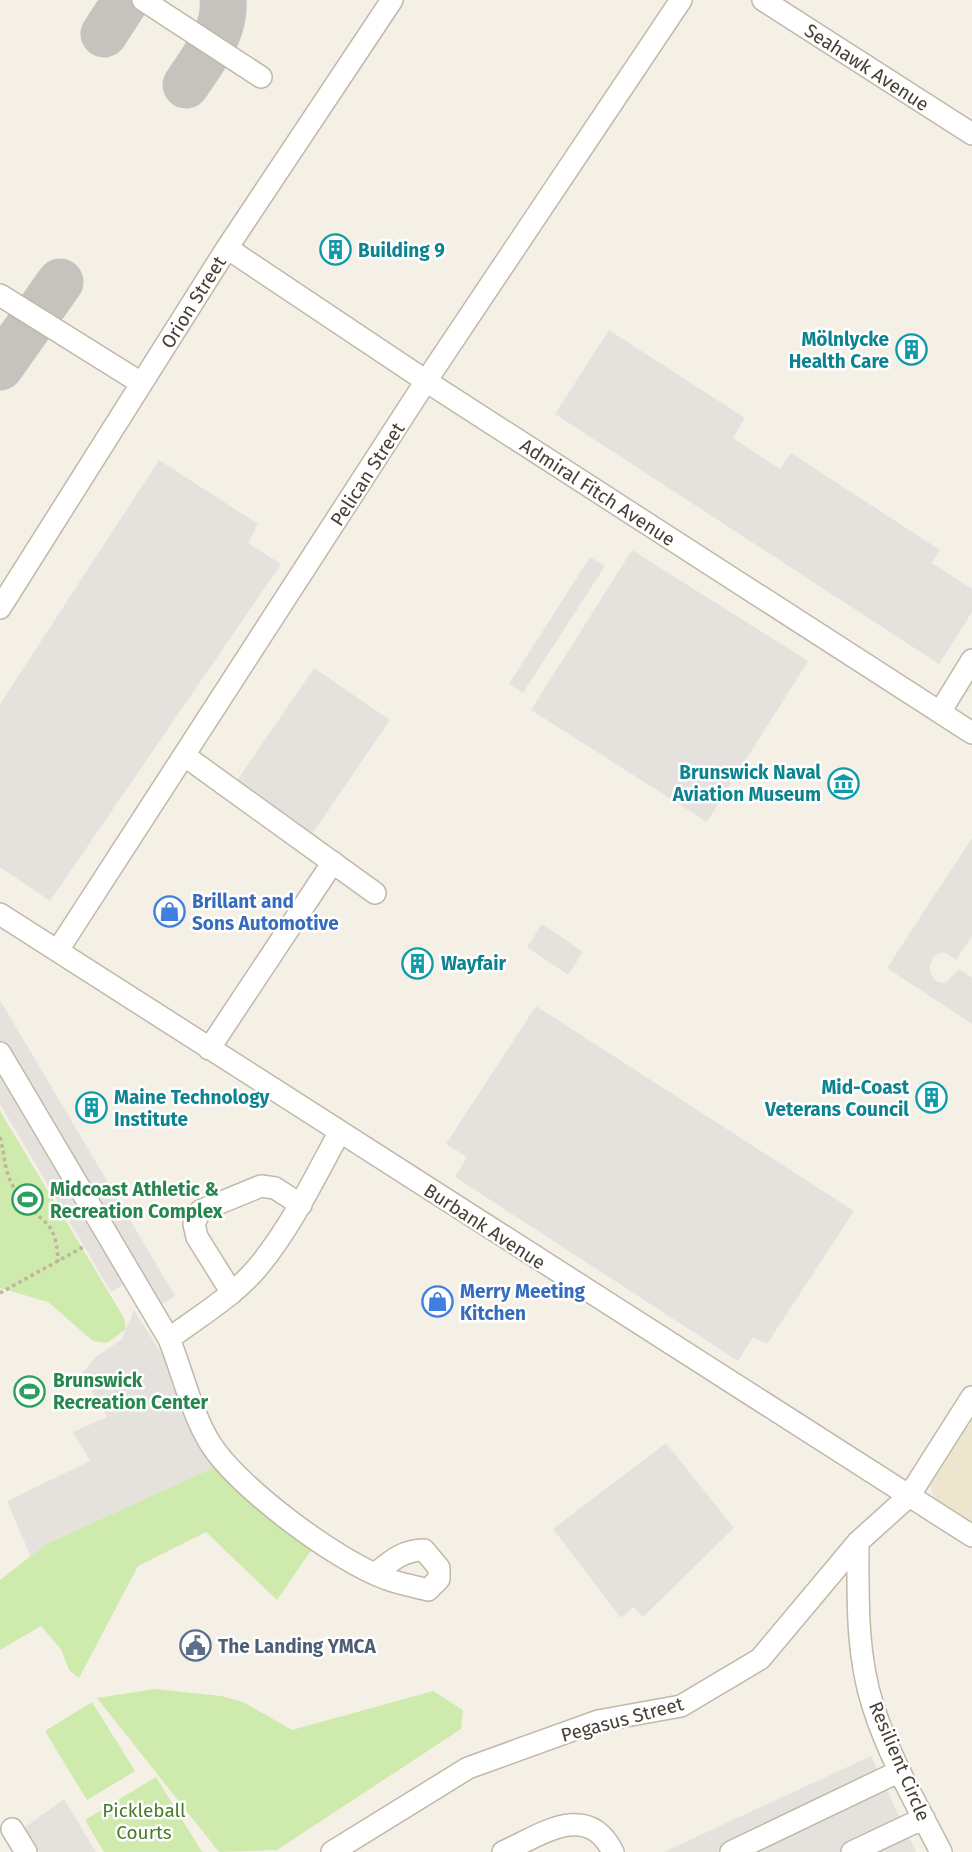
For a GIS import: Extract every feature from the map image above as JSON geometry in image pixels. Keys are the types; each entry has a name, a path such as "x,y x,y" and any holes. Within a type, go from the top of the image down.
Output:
{"street":[{"path":"143,0 261,77"},
{"name":"Orion Street","path":"0,608 227,248 392,0"},
{"name":"Pelican Street","path":"58,950 426,381 681,0"},
{"name":"Seahawk Avenue","path":"763,0 972,134"},
{"name":"Admiral Fitch Avenue","path":"227,248 426,381 972,733"},
{"path":"0,295 141,383"},
{"path":"940,712 972,660"},
{"path":"185,757 375,893"},
{"path":"209,1049 333,862"},
{"name":"Burbank Avenue","path":"0,914 972,1536"},
{"path":"0,1053 169,1339 189,1386 198,1419 212,1446 251,1488 306,1532 369,1571"},
{"path":"169,1339 232,1293 257,1268 301,1205 339,1133"},
{"path":"232,1293 197,1237 194,1224 201,1211 261,1186 275,1188 301,1205"},
{"name":"Pegasus Street","path":"332,1852 468,1768 598,1721 681,1706 760,1659 858,1542 909,1496 972,1397"},
{"name":"Resilient Circle","path":"858,1542 858,1625 873,1705 900,1771 941,1852"},
{"path":"731,1852 900,1771"},
{"path":"852,1852 923,1818"},
{"path":"503,1852 564,1824 590,1826 606,1838 613,1852"},
{"path":"12,1829 26,1852"}],"path":[{"path":"0,1137 6,1173 18,1194 55,1233 58,1262"},
{"path":"0,1293 85,1246"}],"shaded area":[{"path":"609,330 745,418 733,438 780,469 791,453 940,550 932,563 972,589 972,612 939,664 555,414"},
{"path":"159,460 258,524 248,543 281,564 50,901 0,867 0,704"},
{"path":"632,550 808,661 707,822 531,710"},
{"path":"590,557 605,566 523,693 509,684"},
{"path":"314,668 390,720 312,834 236,782"},
{"path":"972,838 972,936 956,960 944,952 934,956 930,973 936,981 946,983 959,969 972,978 972,1024 887,968"},
{"path":"542,924 583,952 568,975 527,947"},
{"path":"0,1000 175,1296 152,1311 133,1279 111,1292 0,1104"},
{"path":"536,1006 854,1211 767,1344 753,1337 738,1361 455,1177 467,1157 446,1144"},
{"path":"134,1310 168,1364 172,1384 199,1444 219,1465 46,1544 31,1557 7,1501 90,1461 73,1432 107,1417 82,1373 96,1357 122,1339"},
{"path":"972,1420 972,1525 935,1501 930,1485"},
{"path":"666,1443 734,1528 643,1617 633,1607 621,1618 553,1529"},
{"path":"871,1756 916,1852 664,1852"},
{"path":"64,1799 96,1852 40,1852 24,1828"}],"green space":[{"name":"Midcoast Athletic & Recreation Complex","path":"0,1111 124,1318 126,1329 107,1343 93,1341 48,1302 0,1288"},
{"path":"219,1465 312,1549 277,1600 206,1532 138,1566 79,1678 69,1670 61,1649 41,1626 0,1650 0,1580 46,1544"},
{"path":"155,1689 221,1696 243,1702 292,1730 433,1691 463,1710 461,1729 277,1850 219,1852 97,1698"},
{"path":"92,1702 135,1771 87,1800 45,1731"},
{"name":"Pickleball Courts","path":"156,1777 202,1852 104,1852 85,1820"}],"taxiway":[{"path":"104,34 126,0"},
{"path":"186,85 217,34 223,0"},
{"path":"0,367 60,282"}],"place":[{"name":"Building 9","path":"335,250"},
{"name":"Mölnlycke Health Care","path":"912,350"},
{"name":"Brunswick Naval Aviation Museum","path":"844,783"},
{"name":"Brillant and Sons Automotive","path":"169,912"},
{"name":"Wayfair","path":"418,963"},
{"name":"Mid-Coast Veterans Council","path":"932,1098"},
{"name":"Maine Technology Institute","path":"91,1108"},
{"name":"Midcoast Athletic & Recreation Complex","path":"27,1200"},
{"name":"Merry Meeting Kitchen","path":"437,1302"},
{"name":"Brunswick Recreation Center","path":"30,1391"},
{"name":"The Landing YMCA","path":"195,1646"}]}
